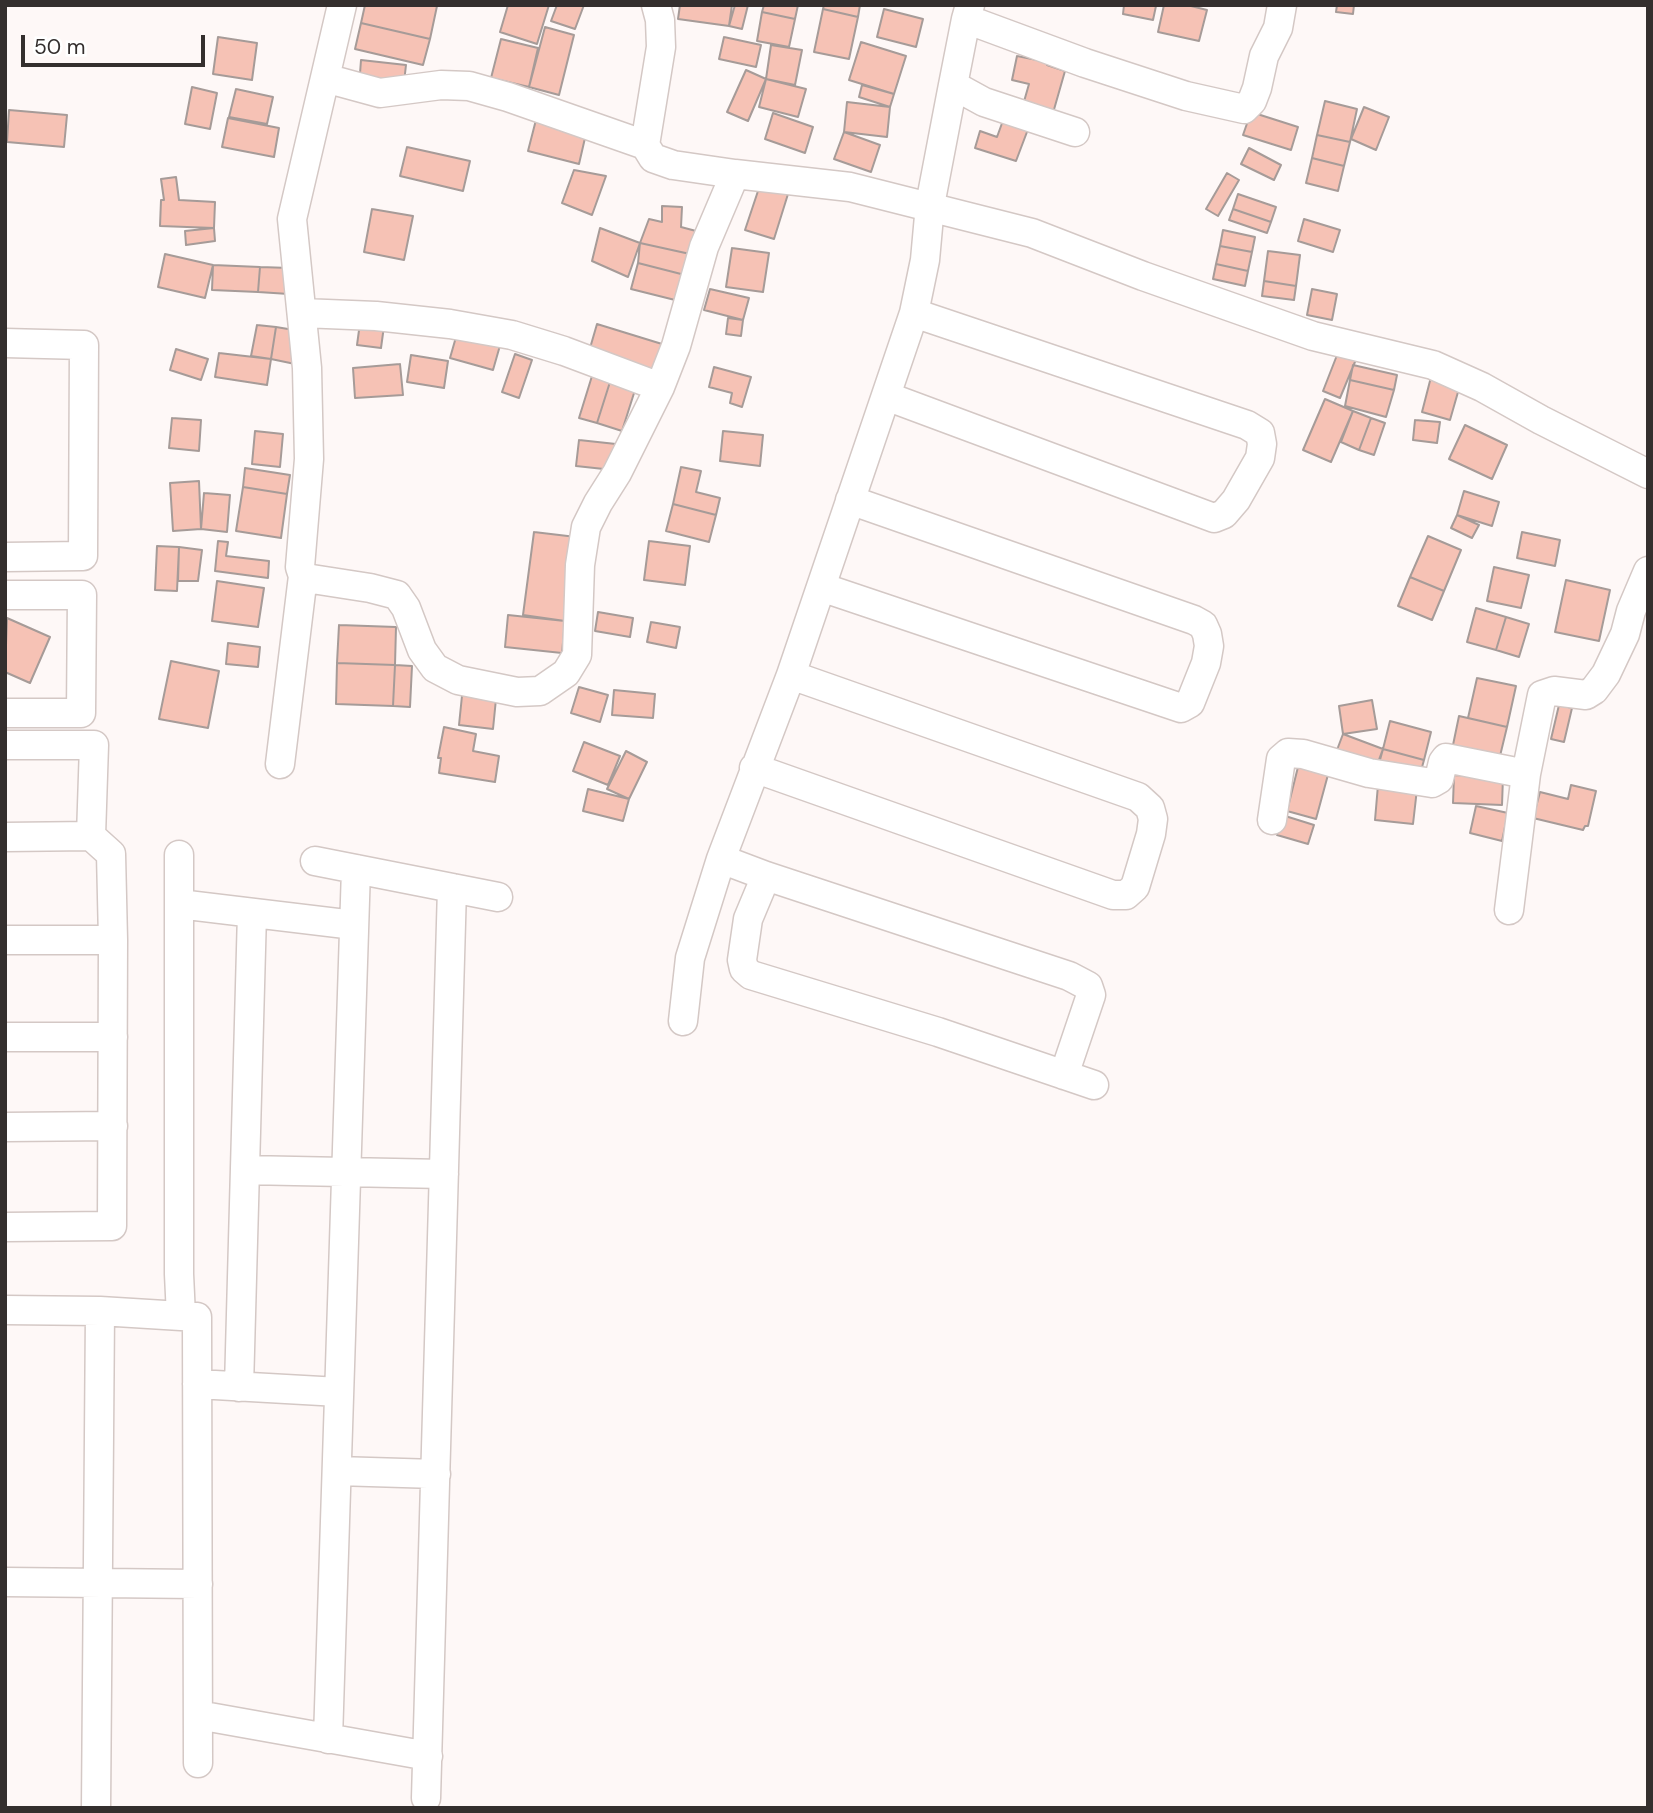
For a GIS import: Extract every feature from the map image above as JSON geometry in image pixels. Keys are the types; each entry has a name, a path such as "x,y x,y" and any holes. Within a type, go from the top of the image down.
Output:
{"street":[{"path":"280,764 303,576 300,567 309,459 307,368 292,219 342,5"},
{"path":"645,145 661,47 660,20 656,5"},
{"path":"683,1021 690,958 721,859 791,675 914,313 925,260 930,205 968,12 1085,63 1173,92 1244,109 1252,101 1257,88 1264,56 1278,28 1282,5"},
{"path":"325,78 380,93 440,85 469,86 645,145 653,158 673,165 850,187 930,205 1032,233 1143,276 1313,336 1433,365 1482,387 1648,474"},
{"path":"953,85 984,102 1074,132"},
{"path":"303,576 397,595 406,608 422,650 435,668 458,680 517,692 540,691 566,673 577,655 580,565 586,527 617,473 660,387 676,346 704,247 735,174"},
{"path":"302,313 450,324 512,335 564,351 660,387"},
{"path":"886,396 1214,518 1224,514 1236,500 1260,458 1260,433 1247,425 914,313"},
{"path":"5,343 84,345 83,556 5,557"},
{"path":"821,587 1181,708 1190,703 1206,663 1209,646 1207,634 1203,625 1194,620 850,500"},
{"path":"1509,910 1527,774 1542,695 1554,691 1586,695 1594,691 1606,674 1625,634 1631,611 1647,579"},
{"path":"5,596 82,594 81,713 5,713"},
{"path":"754,768 1113,895 1126,895 1135,887 1153,819 1150,808 1138,797 791,675"},
{"path":"5,745 94,745 92,836"},
{"path":"1272,820 1280,762 1288,753 1303,754 1369,774 1432,783 1439,779 1446,758 1527,774"},
{"path":"5,837 92,836 111,854 113,940 112,1226 5,1227"},
{"path":"179,855 181,1316"},
{"path":"721,859 1069,976 1088,986 1091,995 1064,1075"},
{"path":"315,861 498,897"},
{"path":"328,1739 356,869"},
{"path":"766,876 748,919 742,960 744,969 751,975 938,1032 1094,1085"},
{"path":"426,1798 452,888"},
{"path":"179,904 354,925"},
{"path":"239,1387 252,913"},
{"path":"5,940 113,940"},
{"path":"5,1037 113,1037"},
{"path":"5,1127 113,1126"},
{"path":"245,1170 444,1174"},
{"path":"5,1310 100,1311 197,1317 198,1763"},
{"path":"96,1808 100,1311"},
{"path":"197,1384 339,1392"},
{"path":"337,1471 436,1474"},
{"path":"5,1582 198,1584"},
{"path":"198,1715 428,1756"}],"building":[{"path":"365,5 437,6 430,39 361,23"},
{"path":"508,5 549,5 537,44 500,32"},
{"path":"557,5 584,5 575,29 551,21"},
{"path":"680,5 732,5 729,26 678,19"},
{"path":"735,5 748,5 742,29 729,26"},
{"path":"764,5 798,5 795,19 762,12"},
{"path":"824,5 860,5 858,17 823,9"},
{"path":"1124,5 1156,6 1153,20 1123,14"},
{"path":"1164,5 1187,5 1207,10 1199,41 1158,32"},
{"path":"1337,5 1354,5 1353,14 1336,12"},
{"path":"823,9 858,17 849,59 814,52"},
{"path":"884,9 923,19 916,47 877,37"},
{"path":"762,12 795,19 789,47 757,41"},
{"path":"361,23 430,39 423,65 355,49"},
{"path":"545,27 574,35 559,95 529,87"},
{"path":"218,37 257,43 252,80 213,74"},
{"path":"724,37 761,45 756,67 719,59"},
{"path":"501,39 538,48 529,87 491,78"},
{"path":"861,42 906,56 894,94 849,80"},
{"path":"771,45 802,50 795,85 766,79"},
{"path":"1017,56 1047,62 1047,65 1065,71 1053,113 1023,105 1029,84 1012,80"},
{"path":"361,60 406,65 403,91 359,87"},
{"path":"746,70 766,79 748,121 727,112"},
{"path":"766,79 806,89 798,117 759,107"},
{"path":"862,85 894,94 890,107 859,97"},
{"path":"192,87 217,93 210,129 185,124"},
{"path":"236,89 273,97 267,124 229,117"},
{"path":"1325,101 1357,109 1350,142 1317,135"},
{"path":"847,102 890,107 887,137 844,132"},
{"path":"1364,107 1389,117 1376,150 1351,139"},
{"path":"9,110 67,115 64,147 7,142"},
{"path":"538,112 588,125 579,164 528,151"},
{"path":"1251,112 1298,127 1291,150 1243,135"},
{"path":"773,113 813,127 805,153 765,139"},
{"path":"1005,115 1030,124 1016,161 975,148 980,131 997,137"},
{"path":"228,118 279,128 274,157 222,147"},
{"path":"844,132 880,145 871,172 834,159"},
{"path":"1317,135 1350,142 1344,166 1312,158"},
{"path":"407,147 470,161 463,191 400,176"},
{"path":"1249,148 1281,165 1274,180 1241,164"},
{"path":"1312,158 1344,166 1338,191 1306,183"},
{"path":"574,170 606,176 592,215 562,203"},
{"path":"1227,173 1239,180 1218,216 1206,209"},
{"path":"176,177 179,200 215,202 214,228 160,226 161,200 164,200 161,179"},
{"path":"760,185 788,194 774,239 745,230"},
{"path":"1238,194 1276,207 1271,222 1233,209"},
{"path":"662,206 682,207 681,227 696,231 690,254 640,243 649,219 662,222"},
{"path":"372,209 413,216 404,260 364,252"},
{"path":"1233,209 1271,222 1267,233 1229,220"},
{"path":"1304,219 1340,230 1333,252 1298,241"},
{"path":"214,228 215,241 186,245 185,231"},
{"path":"600,228 640,243 628,277 592,261"},
{"path":"1223,230 1255,237 1252,252 1220,246"},
{"path":"640,243 690,254 685,275 638,263"},
{"path":"1220,246 1252,252 1248,271 1216,264"},
{"path":"732,248 769,253 763,292 726,287"},
{"path":"1268,251 1300,255 1296,286 1264,281"},
{"path":"165,254 213,265 205,298 158,287"},
{"path":"638,263 685,275 679,301 631,289"},
{"path":"1216,264 1248,271 1245,286 1213,279"},
{"path":"213,265 260,267 258,292 212,290"},
{"path":"260,267 290,268 289,294 258,292"},
{"path":"1264,281 1296,286 1294,300 1262,296"},
{"path":"710,289 749,298 743,320 704,310"},
{"path":"1312,289 1337,294 1332,320 1307,315"},
{"path":"728,318 743,320 741,336 726,334"},
{"path":"360,323 384,326 381,348 357,345"},
{"path":"597,324 662,344 654,374 588,355"},
{"path":"257,325 276,327 271,359 251,356"},
{"path":"276,327 300,331 295,364 271,359"},
{"path":"458,330 501,342 493,370 450,358"},
{"path":"176,349 208,359 201,380 170,370"},
{"path":"1339,350 1357,357 1340,398 1323,391"},
{"path":"219,353 271,359 267,385 215,377"},
{"path":"515,354 532,360 519,398 502,392"},
{"path":"411,355 448,361 444,388 407,382"},
{"path":"400,364 403,395 355,398 353,368"},
{"path":"1353,365 1397,375 1394,390 1350,380"},
{"path":"714,367 751,377 742,407 730,403 732,393 709,387"},
{"path":"592,376 610,382 597,423 579,418"},
{"path":"1431,377 1460,385 1450,420 1422,412"},
{"path":"1350,380 1394,390 1386,417 1345,406"},
{"path":"610,382 635,390 622,431 597,423"},
{"path":"1325,399 1353,411 1331,462 1303,450"},
{"path":"1353,411 1371,418 1359,450 1341,442"},
{"path":"172,418 201,420 199,451 169,448"},
{"path":"1371,418 1385,423 1374,455 1359,450"},
{"path":"1415,420 1440,422 1437,443 1413,440"},
{"path":"1465,425 1507,445 1492,479 1449,459"},
{"path":"255,431 283,434 280,467 252,464"},
{"path":"723,431 763,435 760,466 720,461"},
{"path":"579,440 616,444 613,470 576,466"},
{"path":"681,467 701,471 696,492 720,498 716,515 673,504"},
{"path":"245,468 290,475 287,494 243,487"},
{"path":"199,481 201,529 173,531 170,483"},
{"path":"243,487 287,494 281,538 236,531"},
{"path":"1464,491 1499,502 1492,526 1457,515"},
{"path":"204,493 230,495 227,532 201,529"},
{"path":"673,504 716,515 709,542 666,531"},
{"path":"1457,515 1479,525 1472,538 1451,528"},
{"path":"534,532 576,537 565,621 523,615"},
{"path":"1522,532 1560,540 1555,566 1517,558"},
{"path":"1428,536 1461,550 1444,591 1410,577"},
{"path":"218,541 228,542 226,556 269,561 268,578 215,571"},
{"path":"649,541 690,546 685,585 644,580"},
{"path":"157,546 179,547 177,591 155,590"},
{"path":"179,547 202,550 198,581 178,581"},
{"path":"1494,567 1529,575 1521,608 1487,601"},
{"path":"1410,577 1444,591 1432,620 1398,606"},
{"path":"1566,580 1610,590 1599,641 1555,632"},
{"path":"217,581 264,588 258,627 212,621"},
{"path":"1476,608 1506,617 1496,650 1467,642"},
{"path":"598,612 633,618 630,637 595,631"},
{"path":"508,615 565,621 562,653 505,647"},
{"path":"1506,617 1529,624 1519,657 1496,650"},
{"path":"7,618 50,637 30,683 5,672"},
{"path":"651,622 680,627 676,648 647,642"},
{"path":"339,625 396,627 395,665 337,663"},
{"path":"228,643 260,647 258,667 226,664"},
{"path":"171,661 219,671 208,728 159,719"},
{"path":"337,663 395,665 393,706 336,704"},
{"path":"395,665 412,666 410,707 393,706"},
{"path":"1477,678 1516,686 1507,727 1468,718"},
{"path":"463,686 497,689 493,729 459,725"},
{"path":"579,687 608,695 600,722 571,713"},
{"path":"614,690 655,694 653,718 612,715"},
{"path":"1372,700 1377,729 1343,734 1339,706"},
{"path":"1559,705 1572,708 1564,742 1551,739"},
{"path":"1459,716 1507,727 1500,756 1453,745"},
{"path":"1390,721 1431,732 1424,760 1383,749"},
{"path":"444,727 476,734 473,751 499,756 495,782 439,773 441,758 438,758"},
{"path":"1343,734 1383,749 1374,773 1334,758"},
{"path":"584,742 620,756 608,785 573,771"},
{"path":"1383,749 1424,760 1419,778 1378,767"},
{"path":"626,751 647,762 629,799 607,789"},
{"path":"1299,763 1329,771 1316,819 1287,811"},
{"path":"1454,775 1503,777 1502,805 1453,803"},
{"path":"1378,785 1417,789 1413,824 1375,820"},
{"path":"1571,785 1596,791 1588,826 1583,830 1533,818 1540,792 1568,799"},
{"path":"588,789 629,799 623,821 583,811"},
{"path":"1476,806 1508,813 1502,841 1470,833"},
{"path":"1282,815 1314,825 1308,844 1277,835"}]}
